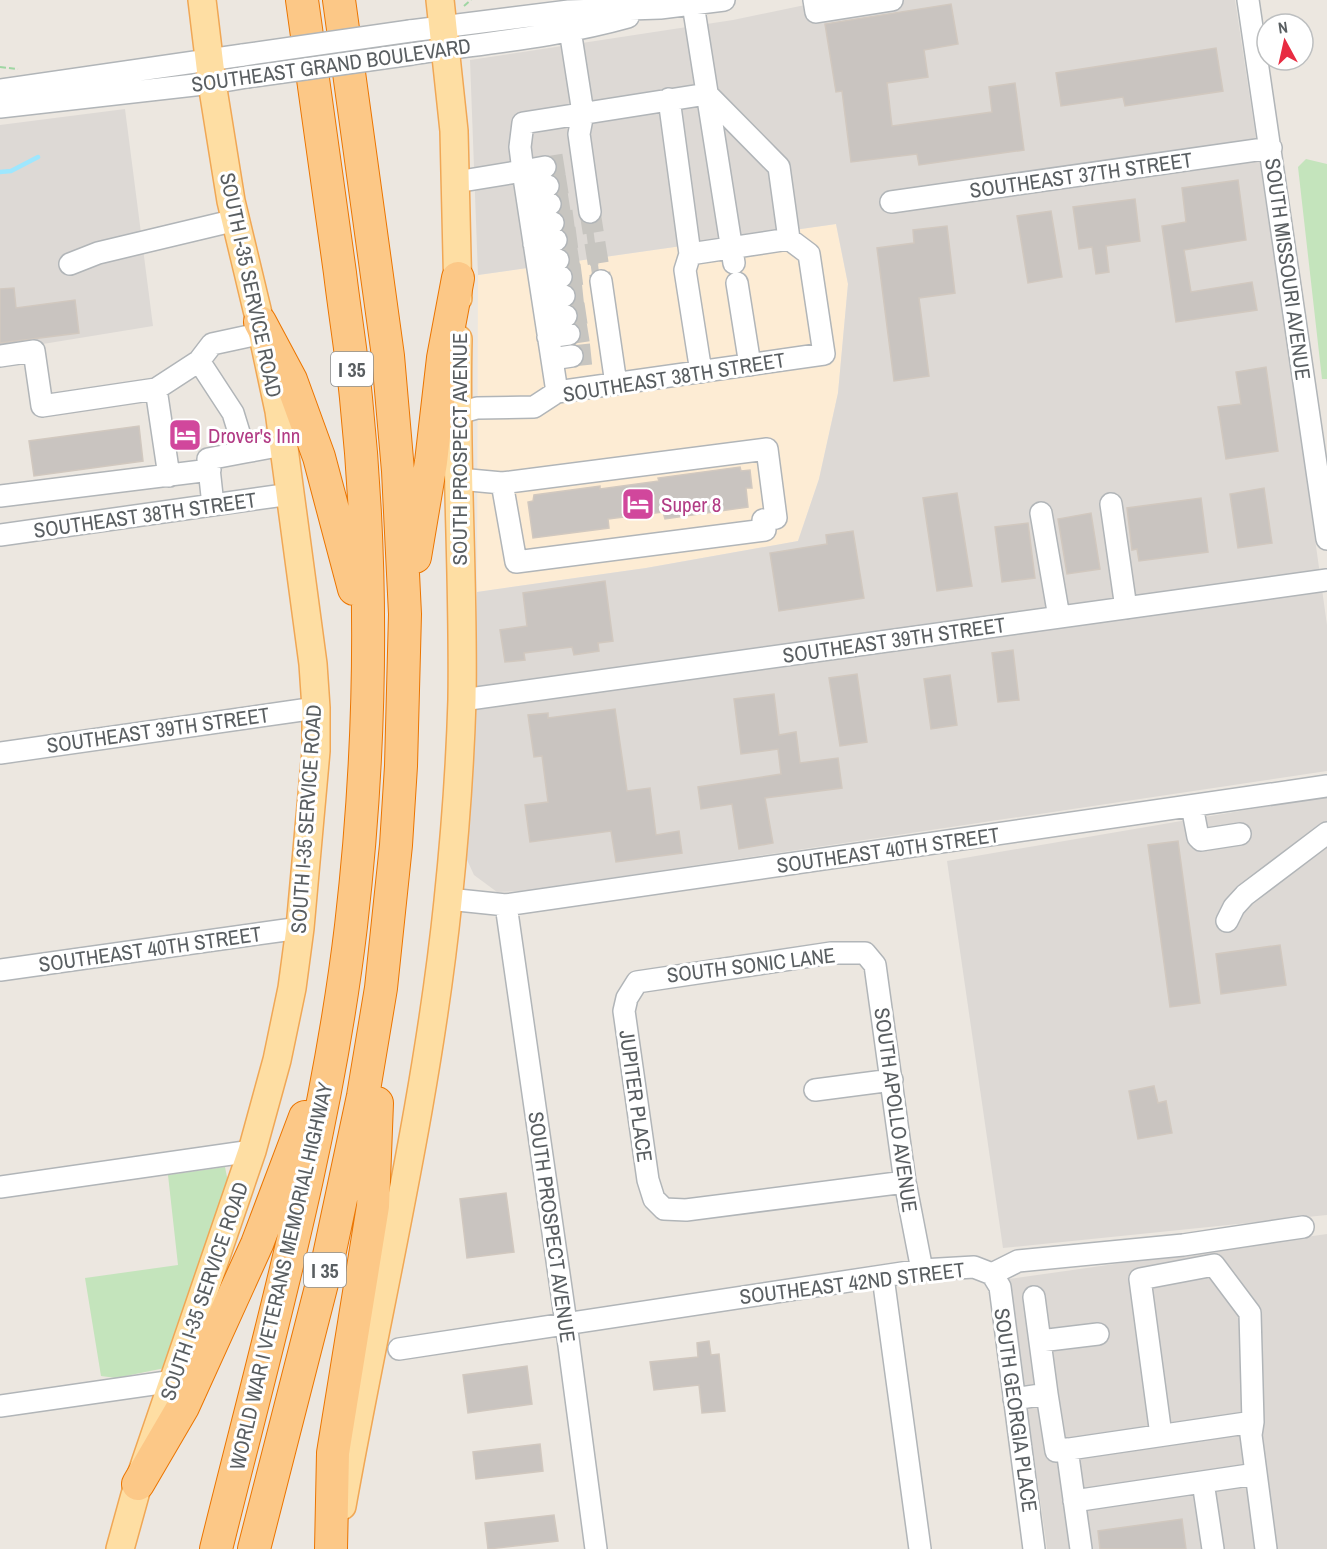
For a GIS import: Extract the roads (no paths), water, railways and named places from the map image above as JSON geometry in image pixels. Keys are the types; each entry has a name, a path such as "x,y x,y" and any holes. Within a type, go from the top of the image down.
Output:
{"highway":[{"name":"WORLD WAR I VETERANS MEMORIAL HIGHWAY","path":"216,1549 308,1182 337,1029 351,924 361,819 367,579 356,399 302,0"},
{"name":"WORLD WAR I VETERANS MEMORIAL HIGHWAY","path":"254,1549 296,1388 348,1170 376,1026 396,845 401,766 405,614 398,471 388,356 339,0"},
{"path":"405,614 431,462 443,358 458,278"},
{"path":"261,327 291,380 319,457 367,640"},
{"path":"331,1549 333,1453 373,1206 381,988"},
{"path":"138,1484 183,1407 257,1244 337,1029"}],"main road":[{"name":"SOUTH I-35 SERVICE ROAD","path":"120,1549 138,1484 252,1151 277,1060 292,988 300,928 316,751 316,708 309,629 279,411 236,220 211,71 202,0"},
{"name":"SOUTH PROSPECT AVENUE","path":"440,0 454,131 456,182 458,278 456,414 462,700 448,898"},
{"path":"337,1549 351,1456 426,1064 448,898"}],"street":[{"name":"SOUTHEAST GRAND BOULEVARD","path":"0,90 211,71 247,76 412,54 445,38 569,11 660,8 724,0"},
{"path":"814,0 816,12 882,1"},
{"name":"SOUTH MISSOURI AVENUE","path":"1248,0 1327,539"},
{"path":"693,4 750,365"},
{"name":"SOUTHEAST GRAND BOULEVARD","path":"0,107 211,71 243,55 410,31 445,38 540,37 597,26 660,8"},
{"path":"557,392 581,355 563,250 582,112 570,30"},
{"path":"616,384 581,355 563,250 520,147 523,123 707,94"},
{"path":"690,254 734,265 789,239 779,167 707,94"},
{"path":"669,99 690,254 685,270 701,372"},
{"name":"SOUTHEAST 37TH STREET","path":"891,202 1271,148"},
{"path":"456,182 563,250"},
{"path":"70,264 98,253 236,220"},
{"name":"SOUTHEAST 38TH STREET","path":"456,414 477,408 534,407 557,392 824,354 809,254 789,239"},
{"path":"0,356 34,351 42,406 156,389 199,361 212,344 261,327"},
{"path":"199,361 233,412 245,452"},
{"path":"156,389 169,476"},
{"path":"213,505 208,459 283,445"},
{"path":"459,479 502,483 767,449 776,518 763,520 765,530 516,562 502,483"},
{"path":"0,496 210,470"},
{"name":"SOUTHEAST 38TH STREET","path":"0,535 291,494"},
{"path":"1111,504 1126,608"},
{"path":"1041,513 1059,617"},
{"name":"SOUTHEAST 39TH STREET","path":"462,700 1327,580"},
{"name":"SOUTHEAST 39TH STREET","path":"0,753 316,708"},
{"name":"SOUTHEAST 40TH STREET","path":"448,898 506,904 1327,786"},
{"path":"1192,806 1198,837 1201,840 1240,834"},
{"path":"1227,921 1234,907 1245,895 1327,833"},
{"name":"SOUTH PROSPECT AVENUE","path":"506,904 596,1549"},
{"name":"SOUTHEAST 40TH STREET","path":"0,970 300,928"},
{"name":"SOUTH SONIC LANE","path":"637,982 831,953 865,953"},
{"name":"SOUTH APOLLO AVENUE","path":"865,953 875,965 905,1182 922,1270"},
{"name":"JUPITER PLACE","path":"637,982 627,998 624,1011 648,1180 654,1199 664,1209 686,1209 905,1182"},
{"path":"814,1090 892,1080"},
{"path":"0,1187 252,1151"},
{"name":"SOUTHEAST 42ND STREET","path":"399,1349 922,1270 974,1267 992,1274 1018,1261 1184,1245 1304,1227"},
{"path":"1161,1435 1140,1279 1214,1265 1250,1313 1253,1422 1251,1435 1266,1549"},
{"name":"SOUTH GEORGIA PLACE","path":"992,1274 1000,1287 1034,1549"},
{"path":"883,1277 920,1549"},
{"path":"1034,1297 1056,1450 1253,1422"},
{"path":"1040,1341 1098,1334"},
{"path":"0,1406 174,1381"},
{"path":"1014,1399 1047,1394"},
{"path":"1067,1449 1081,1549"},
{"path":"1074,1501 1256,1474"},
{"path":"1203,1482 1213,1549"}],"waterway":[{"path":"0,172 11,171 38,157"}],"tunnel":[{"path":"545,167 564,164"},
{"path":"548,186 567,183"},
{"path":"550,204 569,201"},
{"path":"590,212 601,281"},
{"path":"553,223 591,218"},
{"path":"556,240 594,235"},
{"path":"558,260 597,254"},
{"path":"561,277 599,272"},
{"path":"564,296 583,294"},
{"path":"566,316 586,313"},
{"path":"569,334 588,331"},
{"path":"572,356 591,354"}],"place":[{"name":"Drover's Inn","path":"185,435"},
{"name":"Super 8","path":"638,504"}]}
